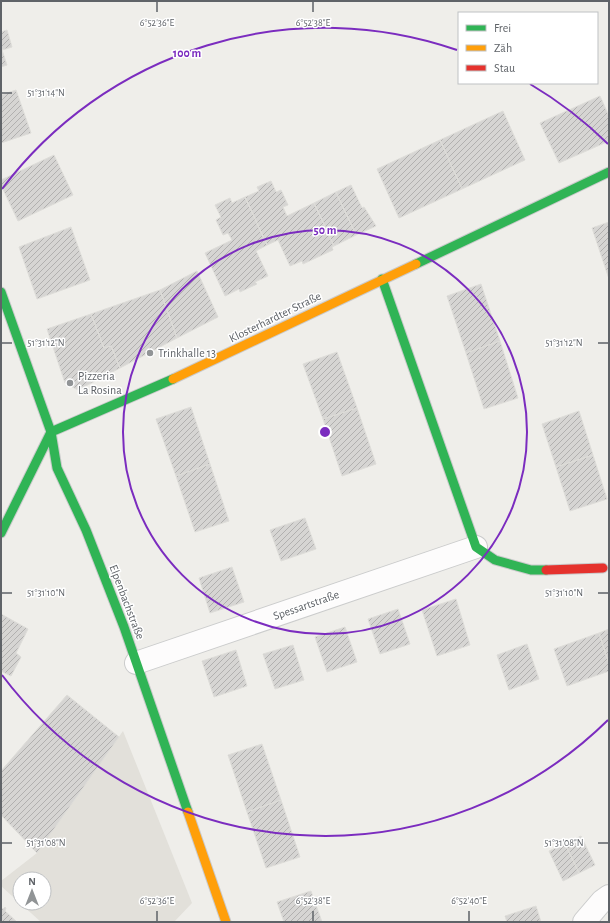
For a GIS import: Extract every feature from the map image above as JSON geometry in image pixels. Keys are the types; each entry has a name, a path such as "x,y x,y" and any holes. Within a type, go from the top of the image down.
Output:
{"street":[{"name":"Klosterhardter Straße","path":"51,432 163,384 609,172"},
{"path":"382,279 476,547 495,560 531,570 603,568"},
{"name":"Elpenbachstraße","path":"1,292 51,432 57,468 86,530 124,627 226,922"},
{"path":"1,533 51,432"},
{"name":"Spessartstraße","path":"136,663 476,547"},
{"path":"584,922 602,901 609,896"}],"shaded area":[{"path":"123,731 192,903 174,922 41,922 29,911 52,911 52,871 14,871 37,853"},
{"path":"12,872 12,896 1,886 1,881"}],"building":[{"path":"7,30 12,47 2,50 7,65 1,67 1,32"},
{"path":"16,90 31,133 1,143 1,95"},
{"path":"600,96 609,116 609,141 559,163 540,123"},
{"path":"503,111 525,160 462,189 440,140"},
{"path":"440,140 462,189 399,218 377,169"},
{"path":"54,155 73,195 18,221 1,185 1,180"},
{"path":"271,181 276,192 281,190 288,205 283,207 287,216 314,203 334,246 332,247 333,250 303,264 302,261 290,266 278,240 267,245 245,197 259,191 257,187"},
{"path":"351,185 362,208 364,207 376,226 356,235 336,192"},
{"path":"336,192 356,235 334,246 314,203"},
{"path":"245,197 267,245 256,251 268,276 255,282 257,284 240,292 239,289 225,296 205,253 232,240 228,233 223,235 216,220 221,217 215,205 230,198 232,203"},
{"path":"609,222 609,279 592,228"},
{"path":"71,227 90,280 37,299 19,247"},
{"path":"197,271 218,317 177,338 160,290"},
{"path":"481,284 500,341 466,353 447,296"},
{"path":"160,290 177,338 120,368 111,346 104,348 91,314"},
{"path":"91,314 104,348 111,346 120,368 78,390 65,383 47,329"},
{"path":"500,341 518,398 484,409 466,353"},
{"path":"337,352 357,408 323,419 303,364"},
{"path":"191,407 210,464 176,476 156,419"},
{"path":"357,408 376,464 342,476 323,419"},
{"path":"579,411 593,455 556,467 542,424"},
{"path":"593,455 607,499 570,511 556,467"},
{"path":"210,464 229,521 195,532 176,476"},
{"path":"305,518 316,549 281,561 270,530"},
{"path":"232,567 244,602 210,613 199,578"},
{"path":"456,599 470,645 437,656 422,610"},
{"path":"398,609 410,644 380,654 368,619"},
{"path":"1,614 28,629 16,653 21,657 11,676 1,671"},
{"path":"345,627 357,662 327,672 315,637"},
{"path":"609,629 609,664 599,633"},
{"path":"599,633 609,664 609,671 567,686 554,649"},
{"path":"527,644 539,679 509,690 497,655"},
{"path":"293,645 304,680 275,689 263,654"},
{"path":"236,650 247,686 214,697 202,661"},
{"path":"67,695 119,737 37,853 1,815 1,771"},
{"path":"262,744 281,800 247,812 228,755"},
{"path":"281,800 300,857 266,868 247,812"},
{"path":"581,836 595,865 579,873 565,844"},
{"path":"565,844 579,873 563,881 549,851"},
{"path":"311,891 322,922 284,922 277,902"},
{"path":"536,906 541,922 507,922 505,916"},
{"path":"5,907 5,911 17,922 1,922 1,908 3,909"}],"traffic: fast":[{"path":"416,264 609,172"},
{"path":"382,279 476,547 495,560 531,570 546,570"},
{"path":"1,292 51,432 57,468 86,530 124,627 188,812"},
{"path":"1,533 51,432 173,379"}],"traffic: slow":[{"path":"173,379 416,264"},
{"path":"188,812 226,922"}],"traffic: jam":[{"path":"546,570 603,568"}],"place":[{"name":"Trinkhalle 13","path":"150,353"},
{"name":"Pizzeria La Rosina","path":"70,383"}]}
